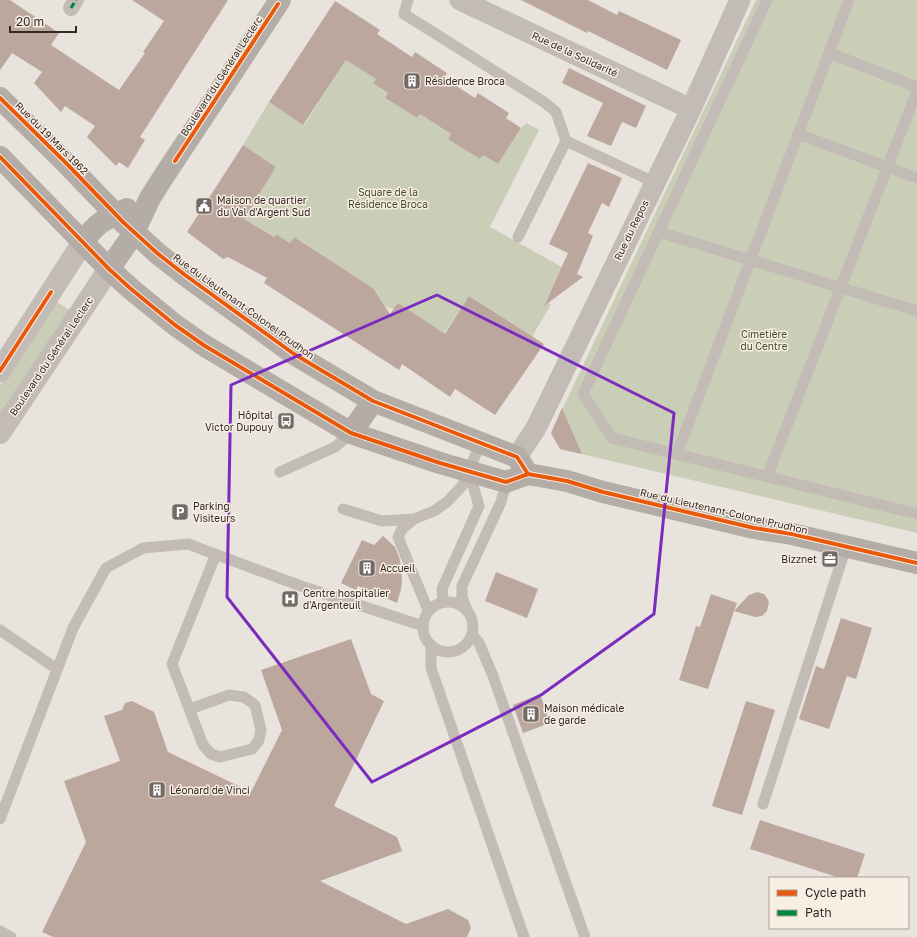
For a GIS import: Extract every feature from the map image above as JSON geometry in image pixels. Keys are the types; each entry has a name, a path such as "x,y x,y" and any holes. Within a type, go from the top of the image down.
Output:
{"main road":[{"name":"Boulevard du Général Leclerc","path":"109,269 134,232 150,198 280,0"},
{"name":"Rue du 19 Mars 1962","path":"0,98 92,191"},
{"path":"0,157 109,269 148,304 205,346 351,433 440,463 506,482 522,466"},
{"name":"Rue du Lieutenant-Colonel Prudhon","path":"92,191 134,232 185,275 294,354 373,400 480,443 522,466 603,492 754,528 792,534 917,563"},
{"path":"83,242 100,222 150,198"},
{"path":"351,433 373,400"}],"street":[{"name":"Rue de la Solidarité","path":"460,0 691,109"},
{"name":"Rue du Repos","path":"522,466 536,428 654,182 691,109 740,0"},
{"path":"0,372 83,242"},
{"name":"Boulevard du Général Leclerc","path":"0,433 109,269"}],"lane":[{"path":"408,0 404,14 544,102 556,112 566,141 518,237"},
{"path":"768,0 583,394 612,438 917,514"},
{"path":"676,454 849,0"},
{"path":"829,53 917,87"},
{"path":"767,477 917,91"},
{"path":"798,134 917,178"},
{"path":"566,141 654,182"},
{"path":"659,232 917,310"},
{"path":"280,472 335,447 351,433"},
{"path":"428,610 398,537 402,529 414,519 434,511 447,502 462,486 470,472 480,443"},
{"path":"443,602 442,589 479,506 470,472"},
{"path":"467,610 460,604 452,602 443,602 428,610 424,618 423,626 426,640 438,650 446,652 454,651 465,644 472,634 473,625 462,597 462,586 501,502 506,482"},
{"path":"342,509 382,521 414,519"},
{"path":"0,819 73,628 106,568 143,548 188,544 301,586 423,626"},
{"path":"763,804 846,547"},
{"path":"190,709 229,695 244,697 255,705 261,730 259,740 252,748 220,757 211,754 203,745 172,664 216,554"},
{"path":"0,630 57,669"},
{"path":"472,634 479,643 493,676 585,937"},
{"path":"431,645 431,668 524,937"},
{"path":"0,931 12,937"}],"highlighted area":[{"path":"437,295 674,413 654,614 541,695 372,782 227,597 231,385"}],"green space":[{"name":"Cimetière du Centre","path":"756,0 917,0 917,533 560,449 551,433"},
{"name":"Square de la Résidence Broca","path":"346,60 376,79 373,83 388,93 385,98 417,118 420,114 451,134 448,139 480,159 483,155 498,164 521,128 526,123 539,130 490,227 562,267 545,302 551,304 532,337 469,296 441,339 398,304 394,309 386,307 373,288 294,237 290,243 276,234 274,237 244,219 276,167 243,145 269,102 304,125"},
{"path":"55,301 70,310 0,418 0,385"}],"building":[{"path":"0,0 10,0 59,33 51,45 119,90 145,53 143,52 164,21 132,0 228,0 140,137 145,140 128,168 119,162 116,166 87,137 95,126 65,106 61,112 34,83 42,72 12,53 0,70"},
{"path":"521,0 588,0 617,15 619,11 681,40 667,70 588,31 587,33"},
{"name":"Résidence Broca","path":"335,1 380,30 377,34 412,57 415,52 447,73 444,78 475,98 478,93 509,113 506,118 521,128 498,164 483,155 480,159 448,139 451,134 420,114 417,118 385,98 388,93 373,83 376,79 346,60 303,125 269,102"},
{"path":"569,68 646,106 636,128 622,122 611,146 587,136 603,103 562,83"},
{"path":"243,145 276,167 244,219 274,237 276,234 290,243 294,237 373,288 390,314 398,303 445,334 469,296 544,344 495,415 455,389 450,397 402,364 399,370 264,283 267,278 228,257 223,259 187,232"},
{"path":"588,163 622,178 609,207 602,203 588,233 593,236 577,274 583,277 544,306 568,253 549,244"},
{"path":"562,408 582,454 560,449 551,433"},
{"name":"Accueil","path":"383,536 395,547 400,560 402,580 397,603 358,586 356,590 341,583 362,540 374,545"},
{"path":"496,572 538,589 527,618 485,601"},
{"path":"757,592 764,594 769,602 767,611 762,616 755,617 734,611 749,595"},
{"path":"711,594 737,603 708,689 679,680 696,626 700,627"},
{"path":"841,618 872,628 856,679 847,676 829,729 799,719 816,666 824,669"},
{"name":"Léonard de Vinci","path":"351,639 371,694 384,701 334,806 397,837 402,851 320,881 406,924 448,909 468,920 471,928 467,937 53,937 42,932 86,842 64,781 120,761 104,716 122,710 125,703 132,701 154,712 168,752 251,792 282,730 261,670"},
{"name":"Maison médicale de garde","path":"540,694 550,723 523,733 513,705"},
{"path":"746,701 775,710 742,815 712,806"},
{"path":"760,820 865,854 857,877 837,877 750,849"}],"marked path":[{"path":"71,8 76,0"}],"cycle path":[{"path":"175,161 278,4"},
{"path":"0,98 123,222 157,253 294,354 373,401 517,457 528,474"},
{"path":"0,157 109,269 175,325 205,346 351,433 440,463 506,482 528,474 567,481 603,492 754,528 792,534 917,563"},
{"path":"0,371 51,292"}],"place":[{"name":"Résidence Broca","path":"412,81"},
{"name":"Maison de quartier du Val d'Argent Sud","path":"204,206"},
{"name":"Hôpital Victor Dupouy","path":"286,421"},
{"name":"Parking Visiteurs","path":"180,512"},
{"name":"Bizznet","path":"830,559"},
{"name":"Accueil","path":"367,568"},
{"name":"Centre hospitalier d'Argenteuil","path":"290,599"},
{"name":"Maison médicale de garde","path":"531,714"},
{"name":"Léonard de Vinci","path":"157,790"}]}
